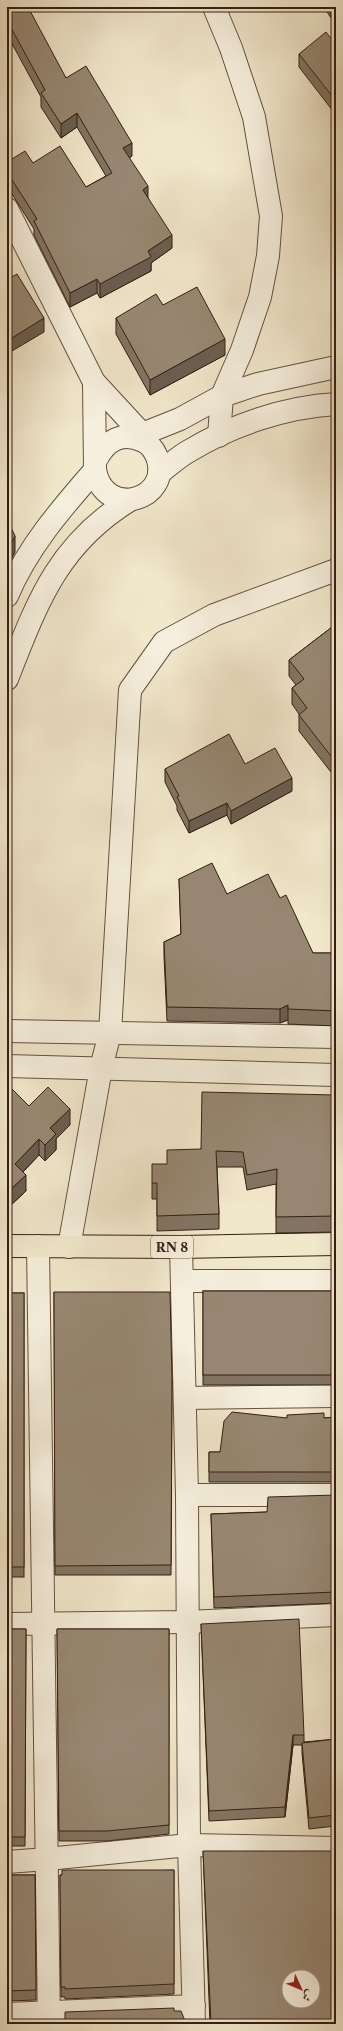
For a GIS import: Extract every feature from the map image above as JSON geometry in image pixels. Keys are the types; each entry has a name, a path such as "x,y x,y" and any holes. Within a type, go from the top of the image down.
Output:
{"main road":[{"name":"RN 8","path":"7,1246 181,1247 336,1244"}],"street":[{"path":"214,7 231,48 254,117 271,216 268,256 260,297 242,350 222,396 219,436"},
{"path":"7,209 94,382 155,452 159,462 159,473 156,483 149,491 140,497 130,500 91,528 73,548 50,579 35,608 7,679"},
{"path":"7,596 23,564 46,527 96,465 104,447 116,438 142,438 222,396 258,384 336,366"},
{"path":"94,382 97,480 102,489 110,495 120,499 130,500"},
{"path":"159,473 188,451 245,423 288,412 336,404"},
{"path":"69,1247 101,1068 110,1033 130,690 164,642 214,615 336,570"},
{"path":"7,1032 336,1037"},
{"path":"7,1066 336,1075"},
{"path":"38,1246 49,2019"},
{"path":"7,2014 49,2019 194,2015 189,1845 187,1495 181,1247"},
{"path":"182,1281 336,1281"},
{"path":"185,1398 336,1396"},
{"path":"187,1495 336,1495"},
{"path":"7,1624 187,1622 336,1615"},
{"path":"7,1862 47,1860 189,1845 336,1848"}],"building":[{"path":"7,7 28,7 66,78 86,66 132,143 123,148 148,186 143,190 172,235 148,251 151,257 100,284 97,279 70,293 34,221 37,219 7,172 7,162 25,151 33,163 60,146 86,187 112,173 77,113 61,124 41,93 45,90 10,26 7,28"},
{"path":"326,32 336,45 336,101 299,54"},
{"path":"17,274 44,318 7,341 7,278 8,279"},
{"path":"197,287 225,339 150,380 116,318 156,294 163,305"},
{"path":"7,519 15,536 11,544 7,546"},
{"path":"336,624 336,758 334,760 299,715 307,708 292,688 304,679 289,660"},
{"path":"229,734 245,764 275,748 292,778 231,811 227,803 189,821 177,797 179,796 165,769"},
{"path":"212,863 227,894 268,874 280,898 286,895 313,953 336,953 336,1011 288,1009 288,1005 280,1009 167,1007 164,942 181,934 179,879"},
{"path":"48,1087 70,1109 50,1128 56,1134 45,1145 39,1139 15,1164 26,1175 11,1189 7,1186 7,1092 11,1088 29,1106"},
{"path":"202,1092 336,1095 336,1216 276,1217 277,1169 247,1175 243,1152 216,1151 219,1214 157,1216 157,1183 152,1183 152,1164 167,1164 167,1150 201,1149"},
{"path":"203,1291 336,1291 336,1375 203,1375"},
{"path":"54,1292 170,1292 172,1378 171,1565 55,1566"},
{"path":"7,1293 24,1293 24,1567 7,1567"},
{"path":"232,1412 287,1418 287,1415 324,1413 324,1418 336,1417 336,1472 209,1472 209,1452 220,1452 224,1421"},
{"path":"336,1495 336,1592 214,1597 211,1514 267,1512 268,1497"},
{"path":"299,1619 304,1735 293,1735 285,1807 209,1811 201,1624"},
{"path":"7,1629 26,1629 25,1837 7,1837"},
{"path":"57,1629 169,1629 169,1825 107,1831 59,1831"},
{"path":"336,1739 336,1815 309,1818 302,1743"},
{"path":"203,1851 336,1851 336,2024 211,2024"},
{"path":"62,1870 174,1870 174,1984 65,1989 65,1987 61,1987 60,1875 62,1875"},
{"path":"7,1875 35,1875 36,1990 7,1991"},
{"path":"174,2008 174,2011 181,2011 185,2024 51,2024 58,2021 65,2021 65,2012"},
{"path":"41,2021 47,2024 22,2024 22,2022"}]}
